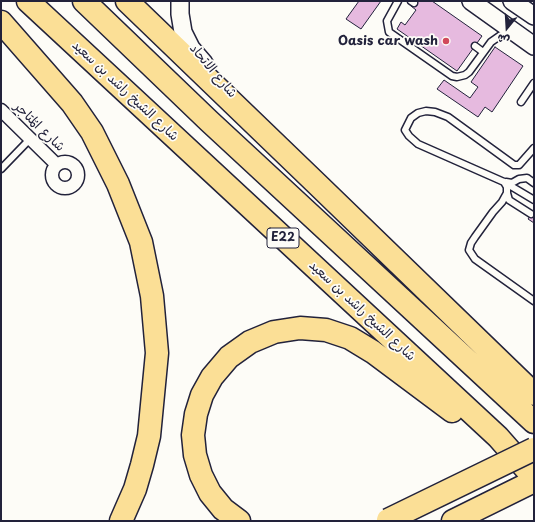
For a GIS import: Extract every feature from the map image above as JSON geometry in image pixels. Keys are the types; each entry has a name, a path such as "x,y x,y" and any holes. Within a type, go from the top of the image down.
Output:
{"highway":[{"name":"شارع الشيخ راشد بن سعيد","path":"28,1 498,437 534,479"},
{"name":"E22","path":"84,1 209,121 534,422"},
{"path":"127,1 534,394"},
{"path":"1,22 72,103 92,132 118,184 141,242 152,296 157,353 149,436 135,489 121,521"},
{"path":"239,521 223,508 210,493 201,475 195,455 193,435 196,414 202,395 212,377 229,357 250,342 274,332 300,328 326,330 350,338 372,352 475,428 498,437"},
{"path":"385,520 534,449"},
{"path":"453,521 534,479"}],"main road":[{"name":"شارع الاتحاد","path":"180,1 183,32 191,48 227,87 247,116"},
{"path":"471,1 534,46"},
{"path":"512,1 534,16"}],"street":[{"name":"شارع المُتاجر","path":"1,110 58,164"}],"lane":[{"path":"398,1 387,20 389,32 452,76 461,76 469,72 483,52 496,38 513,31"},
{"path":"475,46 483,52"},
{"path":"521,102 534,83"},
{"path":"534,148 519,165 514,165 448,117 435,112 426,111 418,113 411,118 405,130 418,144 504,182 534,200"},
{"path":"1,169 30,138"},
{"path":"504,182 512,183 518,179 526,178 534,183"},
{"path":"504,182 507,187 509,200 531,214"},
{"path":"507,193 502,202 475,237 469,250 475,259 534,301"}],"building":[{"path":"359,1 381,1 361,29 346,19"},
{"name":"Oasis car wash","path":"415,1 432,1 482,36 457,71 397,29 401,22 405,25 416,10 411,6"},
{"path":"495,47 523,66 492,112 485,107 478,117 437,89 444,80 470,98 478,87 471,82"},
{"path":"533,212 534,213 534,223 528,219"}],"place":[{"name":"Oasis car wash","path":"446,41"}]}
